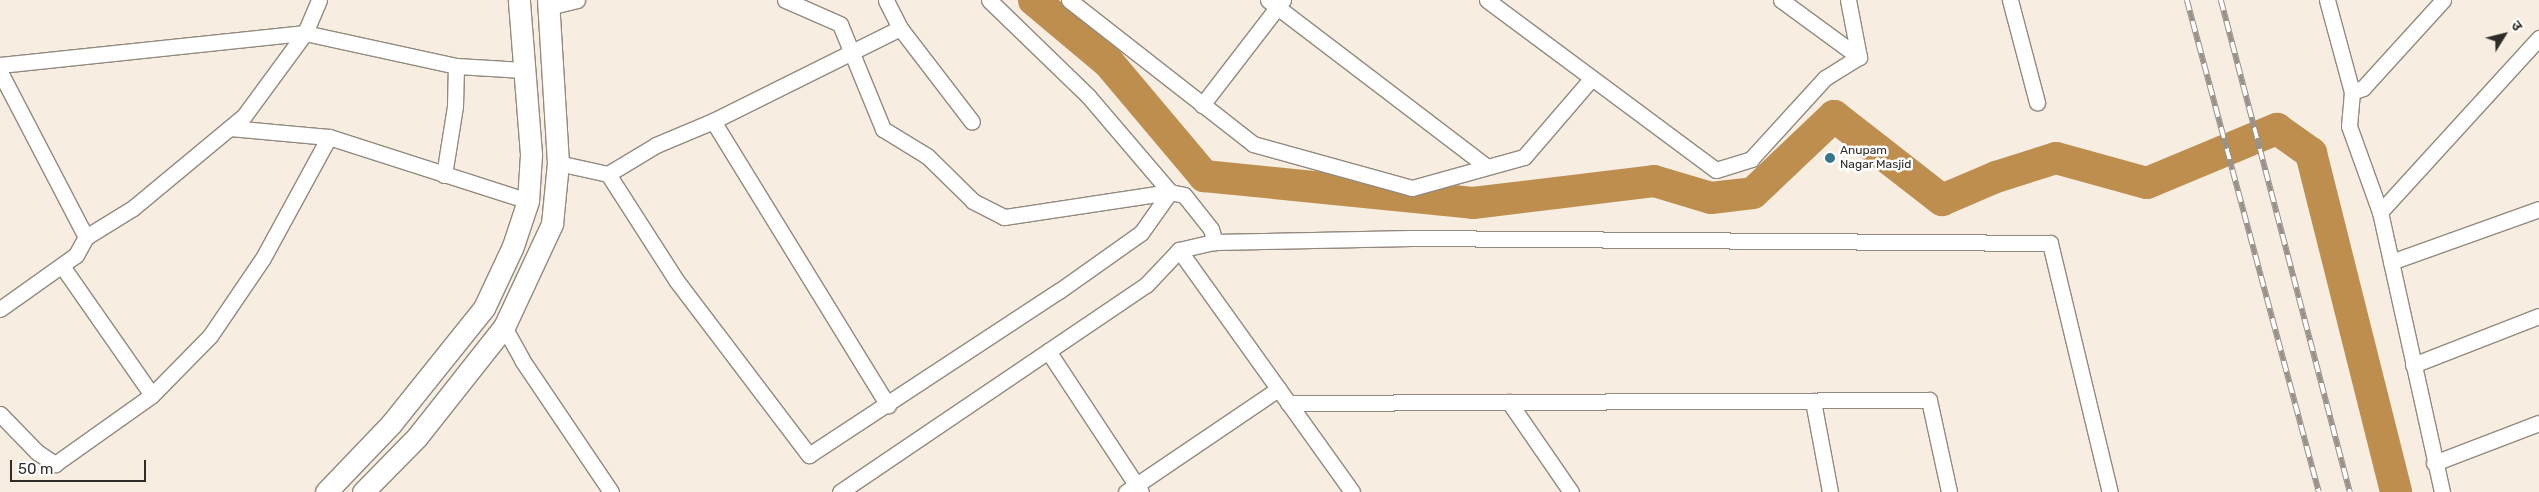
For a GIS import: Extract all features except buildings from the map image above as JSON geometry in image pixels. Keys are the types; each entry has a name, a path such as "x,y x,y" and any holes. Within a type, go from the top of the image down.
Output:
{"street":[{"path":"0,309 76,255 86,237 133,208 244,116 305,33 319,0"},
{"path":"326,492 391,424 484,308 513,246 528,201 531,154 519,0"},
{"path":"363,492 417,437 504,327 552,224 558,163 548,3 577,0"},
{"path":"785,0 840,24 884,130 927,156 973,201 1004,217 1170,192 1184,195 1211,229 1215,242"},
{"path":"886,0 900,28 972,122"},
{"path":"990,0 1089,97 1170,192"},
{"path":"1069,0 1253,144 1412,188 1524,157 1592,78"},
{"path":"1487,0 1716,170 1751,160 1825,78 1859,57"},
{"path":"1781,0 1859,57"},
{"path":"1848,0 1859,57"},
{"path":"2010,0 2037,102"},
{"path":"2327,0 2352,92 2349,126 2380,212 2434,463 2442,492"},
{"path":"2352,92 2364,88 2443,0"},
{"path":"1202,104 1277,2 1487,167"},
{"path":"558,163 608,174 656,144 713,121 853,54 900,28"},
{"path":"0,65 305,33 456,66 524,70"},
{"path":"2380,212 2539,38"},
{"path":"444,175 455,106 456,66"},
{"path":"0,72 86,237"},
{"path":"713,121 888,405"},
{"path":"230,128 329,137 528,201"},
{"path":"0,414 37,452 55,464 152,395 215,328 263,258 329,137"},
{"path":"608,174 676,280 809,455 888,405 1141,233 1170,192"},
{"path":"2391,262 2539,209"},
{"path":"840,492 1146,286 1179,250 1215,242 1421,238 2050,243 2110,492"},
{"path":"1179,250 1352,492"},
{"path":"62,266 152,395"},
{"path":"484,308 504,327 522,360 611,492"},
{"path":"2413,365 2539,316"},
{"path":"1048,351 1134,490 1278,389"},
{"path":"1288,403 1929,400 1949,492"},
{"path":"1813,401 1830,492"},
{"path":"1509,402 1572,492"},
{"path":"2434,463 2539,423"}],"waterway":[{"path":"1034,0 1109,63 1204,176 1473,203 1654,181 1711,198 1753,193 1834,116 1942,200 1996,177 2056,158 2147,183 2277,129 2311,153 2396,492"}],"railway":[{"path":"2187,0 2319,492"},
{"path":"2221,0 2350,492"}],"place":[{"name":"Anupam Nagar Masjid","path":"1830,158"}]}
